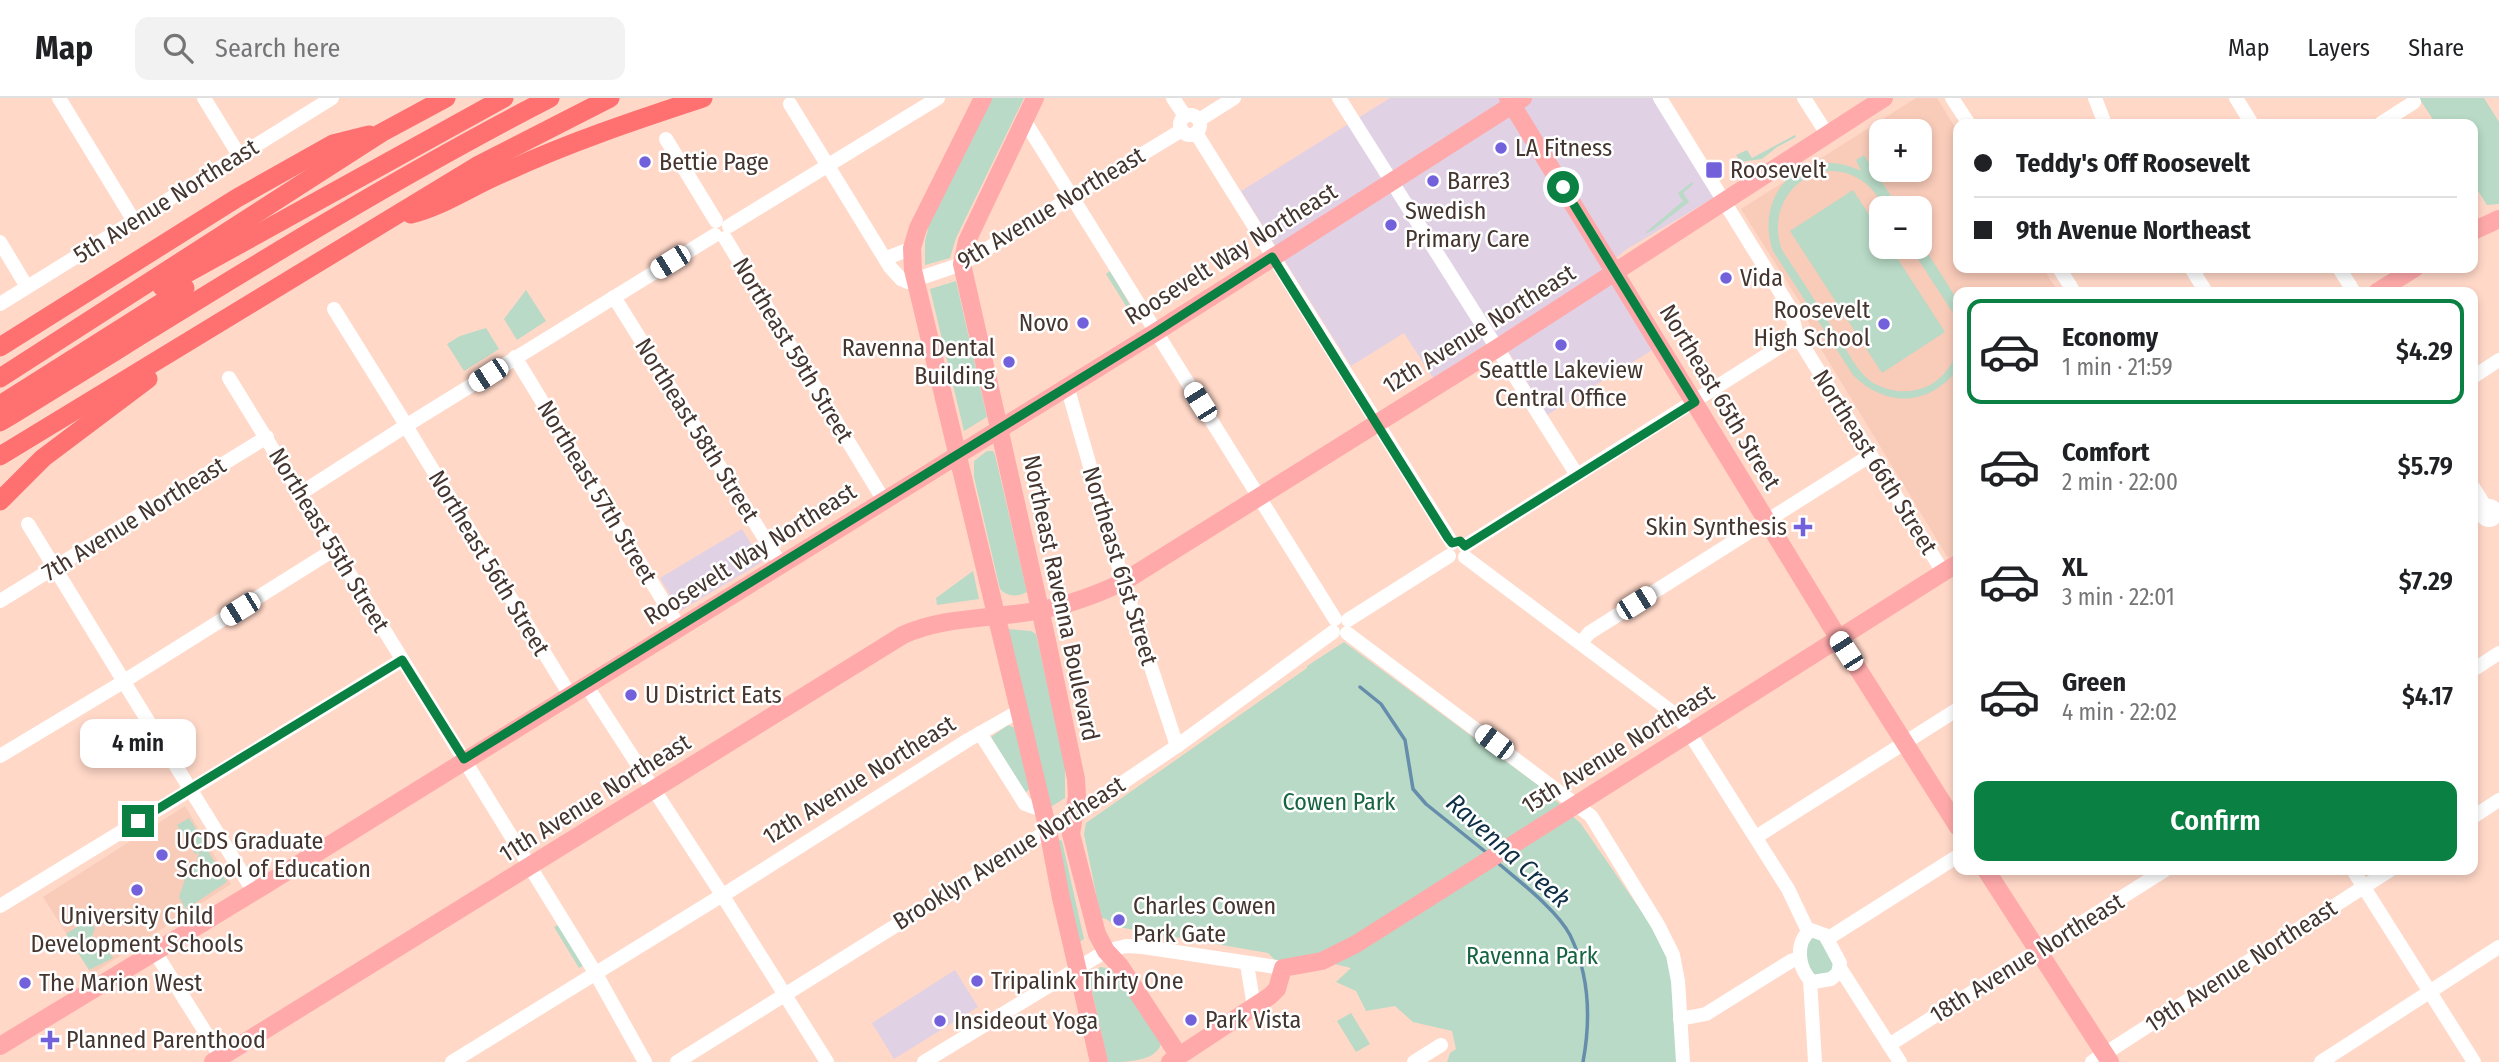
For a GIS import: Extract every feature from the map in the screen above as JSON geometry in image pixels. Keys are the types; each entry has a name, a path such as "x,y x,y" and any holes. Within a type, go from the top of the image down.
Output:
{"highway":[{"path":"0,378 381,133 446,98"},
{"path":"101,311 133,303 504,98"},
{"path":"0,422 372,195 462,143 550,98"},
{"path":"0,456 379,223 477,166 610,98"},
{"path":"379,223 426,211 504,172 588,138 703,98"},
{"path":"0,345 237,198 333,144 381,133"},
{"path":"0,405 290,222 309,207"},
{"path":"0,501 55,448 229,316"}],"main road":[{"path":"983,98 918,228 912,248 913,270 1048,830 1099,1062"},
{"name":"Northeast Ravenna Boulevard","path":"1035,98 967,241 962,264 1076,779 1077,796 1070,829 1073,847 1094,924 1106,951 1120,966 1174,1059"},
{"name":"12th Avenue Northeast","path":"1016,614 1079,601 1123,582 1496,349 1884,98"},
{"name":"Roosevelt Way Northeast","path":"0,1046 254,892 464,759 1156,332 1514,100"},
{"name":"Northeast 65th Street","path":"1514,100 1839,639 1953,819"},
{"path":"2478,229 2499,219"},
{"path":"2386,287 2408,273"},
{"name":"15th Avenue Northeast","path":"1283,968 1315,964 1356,944 1953,566"},
{"name":"11th Avenue Northeast","path":"219,1060 903,635 960,619 1016,614"},
{"path":"1989,875 2103,1059"},
{"path":"1174,1059 1277,989 1283,968"}],"street":[{"path":"59,98 134,222"},
{"path":"204,98 239,155"},
{"name":"5th Avenue Northeast","path":"0,304 332,98"},
{"path":"301,493 515,357 938,98"},
{"path":"1173,98 1458,551 1680,718 1788,889 1808,931"},
{"name":"9th Avenue Northeast","path":"917,280 962,264 1234,98"},
{"path":"1339,98 1577,475"},
{"name":"Northeast 66th Street","path":"1660,98 1790,307 1797,336 1943,572"},
{"path":"1804,98 1827,134"},
{"path":"1952,98 1966,119"},
{"path":"2095,98 2103,119"},
{"path":"2236,98 2249,119"},
{"path":"2388,119 2414,102"},
{"path":"790,104 895,273 908,282 917,280"},
{"path":"1024,120 1341,626 1591,816 1668,944 1676,967 1683,1062"},
{"name":"Northeast 59th Street","path":"666,139 883,499"},
{"path":"0,242 27,287"},
{"path":"887,258 912,248"},
{"name":"Northeast 58th Street","path":"614,297 780,563"},
{"name":"Northeast 56th Street","path":"334,309 570,695"},
{"name":"Brooklyn Avenue Northeast","path":"677,1062 1074,814 1177,746 1341,626 1797,336"},
{"name":"Northeast 57th Street","path":"515,357 680,627"},
{"path":"2478,374 2499,360"},
{"name":"Northeast 55th Street","path":"229,378 531,867 596,974 645,1062"},
{"name":"Northeast 61st Street","path":"1067,386 1123,582 1177,746"},
{"name":"7th Avenue Northeast","path":"0,601 267,438"},
{"path":"1581,643 1589,633 1871,455"},
{"path":"2478,496 2490,516"},
{"path":"28,524 254,892"},
{"path":"0,757 335,549"},
{"path":"2478,667 2499,653"},
{"path":"0,906 402,660"},
{"path":"586,685 827,1062"},
{"name":"12th Avenue Northeast","path":"452,1062 1018,711"},
{"path":"1756,837 1953,712"},
{"path":"980,733 1025,804 1042,810"},
{"path":"2478,814 2499,800"},
{"path":"1827,939 1953,859"},
{"name":"18th Avenue Northeast","path":"1889,1045 2157,875"},
{"path":"2356,875 2474,1062"},
{"name":"19th Avenue Northeast","path":"2103,1059 2382,875"},
{"path":"1808,931 1818,931 1827,939 1840,968 1900,1062"},
{"path":"1808,931 1803,938 1800,958 1803,970 1810,980 1815,1062"},
{"path":"923,1062 1106,951 1126,946 1143,947 1283,968"},
{"path":"2320,1062 2499,947"},
{"path":"155,951 219,1060"},
{"path":"1680,1019 1706,1014 1800,958"},
{"path":"1247,964 1254,1007"},
{"path":"1810,980 1817,982 1831,979 1840,968"},
{"path":"1414,1062 1440,1045"}],"shaded area":[{"path":"1390,98 1653,98 1715,197 1627,249 1603,268 1654,349 1547,415 1499,336 1433,378 1404,333 1351,366 1241,191"},
{"name":"Roosevelt High School","path":"1916,98 1937,98 1953,124 1953,273 2046,273 2055,287 1953,287 1953,554 1948,558 1818,344 1801,304 1741,209 1869,128 1869,182 1932,182 1932,119 1883,119"},
{"path":"742,529 762,562 680,611 660,578"},
{"name":"University Child Development Schools","path":"185,806 231,884 92,974 43,897"},
{"path":"955,970 978,1007 894,1059 872,1023"}],"green space":[{"path":"990,98 1024,98 956,238 950,258 925,265 925,241 930,221"},
{"path":"2419,98 2484,98 2499,122 2499,204 2487,205 2478,191 2478,119 2433,119"},
{"path":"1795,135 1796,137 1762,159 1740,162 1736,155 1747,150 1752,158"},
{"path":"1864,155 1869,163 1869,182 1882,182 1891,196 1877,196 1865,183 1847,174 1830,171 1813,175 1799,183 1787,196 1780,212 1778,230 1782,250 1857,367 1869,380 1891,390 1923,388 1941,377 1953,359 1953,374 1950,378 1919,397 1907,399 1884,395 1863,384 1853,375 1773,251 1769,230 1770,210 1777,193 1788,179 1803,169 1820,164 1840,164 1861,171 1856,160"},
{"path":"1692,182 1683,193 1689,202 1644,234 1683,201 1678,193"},
{"path":"1853,190 1869,215 1869,259 1898,259 1945,332 1882,373 1790,231"},
{"path":"1918,259 1931,259 1953,293 1953,313"},
{"path":"1110,271 1136,315 1133,317 1106,274"},
{"path":"956,281 987,417 964,431 930,289"},
{"path":"526,290 546,321 517,340 504,319"},
{"path":"486,328 499,349 464,371 447,344 460,336"},
{"path":"987,451 993,451 995,455 1027,592 1020,595 1009,595 1000,589 974,477 974,461"},
{"path":"973,571 979,599 937,605 936,598"},
{"path":"1008,629 1036,634 1065,764 1065,798 1049,808"},
{"name":"Cowen Park","path":"1344,642 1546,791 1581,824 1666,947 1687,1062 1447,1062 1450,1053 1456,1049 1452,1031 1413,1022 1395,1006 1366,1011 1356,991 1336,982 1351,968 1322,961 1283,968 1268,953 1118,927 1101,918 1084,834 1086,823"},
{"path":"1008,725 1015,728 1029,788 1025,792 991,737"},
{"path":"189,818 207,846 200,851 206,848 227,882 186,909 179,897 185,879 196,865 199,852 195,854 177,825"},
{"path":"1058,839 1062,841 1084,939 1078,943"},
{"path":"90,919 95,928 92,936 103,943 113,958 89,970 66,934"},
{"path":"558,925 584,965 579,968 554,927"},
{"path":"1817,934 1836,962 1835,971 1817,977 1808,972 1806,944 1808,937"},
{"path":"1100,967 1113,969 1161,1044 1158,1050 1146,1058 1108,1062 1090,982 1090,976"},
{"path":"1351,1013 1370,1044 1356,1052 1337,1021"}],"waterway":[{"name":"Ravenna Creek","path":"1360,687 1381,704 1405,740 1413,789 1426,804 1487,853"},
{"name":"Ravenna Creek","path":"1498,863 1556,916 1577,950 1585,982 1588,1014 1583,1062"}],"place":[{"name":"LA Fitness","path":"1501,148"},
{"name":"Bettie Page","path":"645,162"},
{"name":"Roosevelt","path":"1714,170"},
{"name":"Barre3","path":"1433,181"},
{"name":"Swedish Primary Care","path":"1391,225"},
{"name":"Vida","path":"1726,278"},
{"name":"Novo","path":"1083,323"},
{"name":"Roosevelt High School","path":"1884,324"},
{"name":"Seattle Lakeview Central Office","path":"1561,345"},
{"name":"Ravenna Dental Building","path":"1009,362"},
{"name":"Skin Synthesis","path":"1803,527"},
{"name":"U District Eats","path":"631,695"},
{"name":"UCDS Graduate School of Education","path":"162,855"},
{"name":"University Child Development Schools","path":"137,890"},
{"name":"Charles Cowen Park Gate","path":"1119,920"},
{"name":"Tripalink Thirty One","path":"977,981"},
{"name":"The Marion West","path":"25,983"},
{"name":"Park Vista","path":"1191,1020"},
{"name":"Insideout Yoga","path":"940,1021"},
{"name":"Planned Parenthood","path":"50,1040"}],"route":[{"path":"138,821 402,660 464,759 1156,332 1272,257 1448,538 1452,543 1460,541 1465,546 1695,402 1563,187"}],"park label":[{"name":"Ravenna Park","path":"1532,956"}]}
